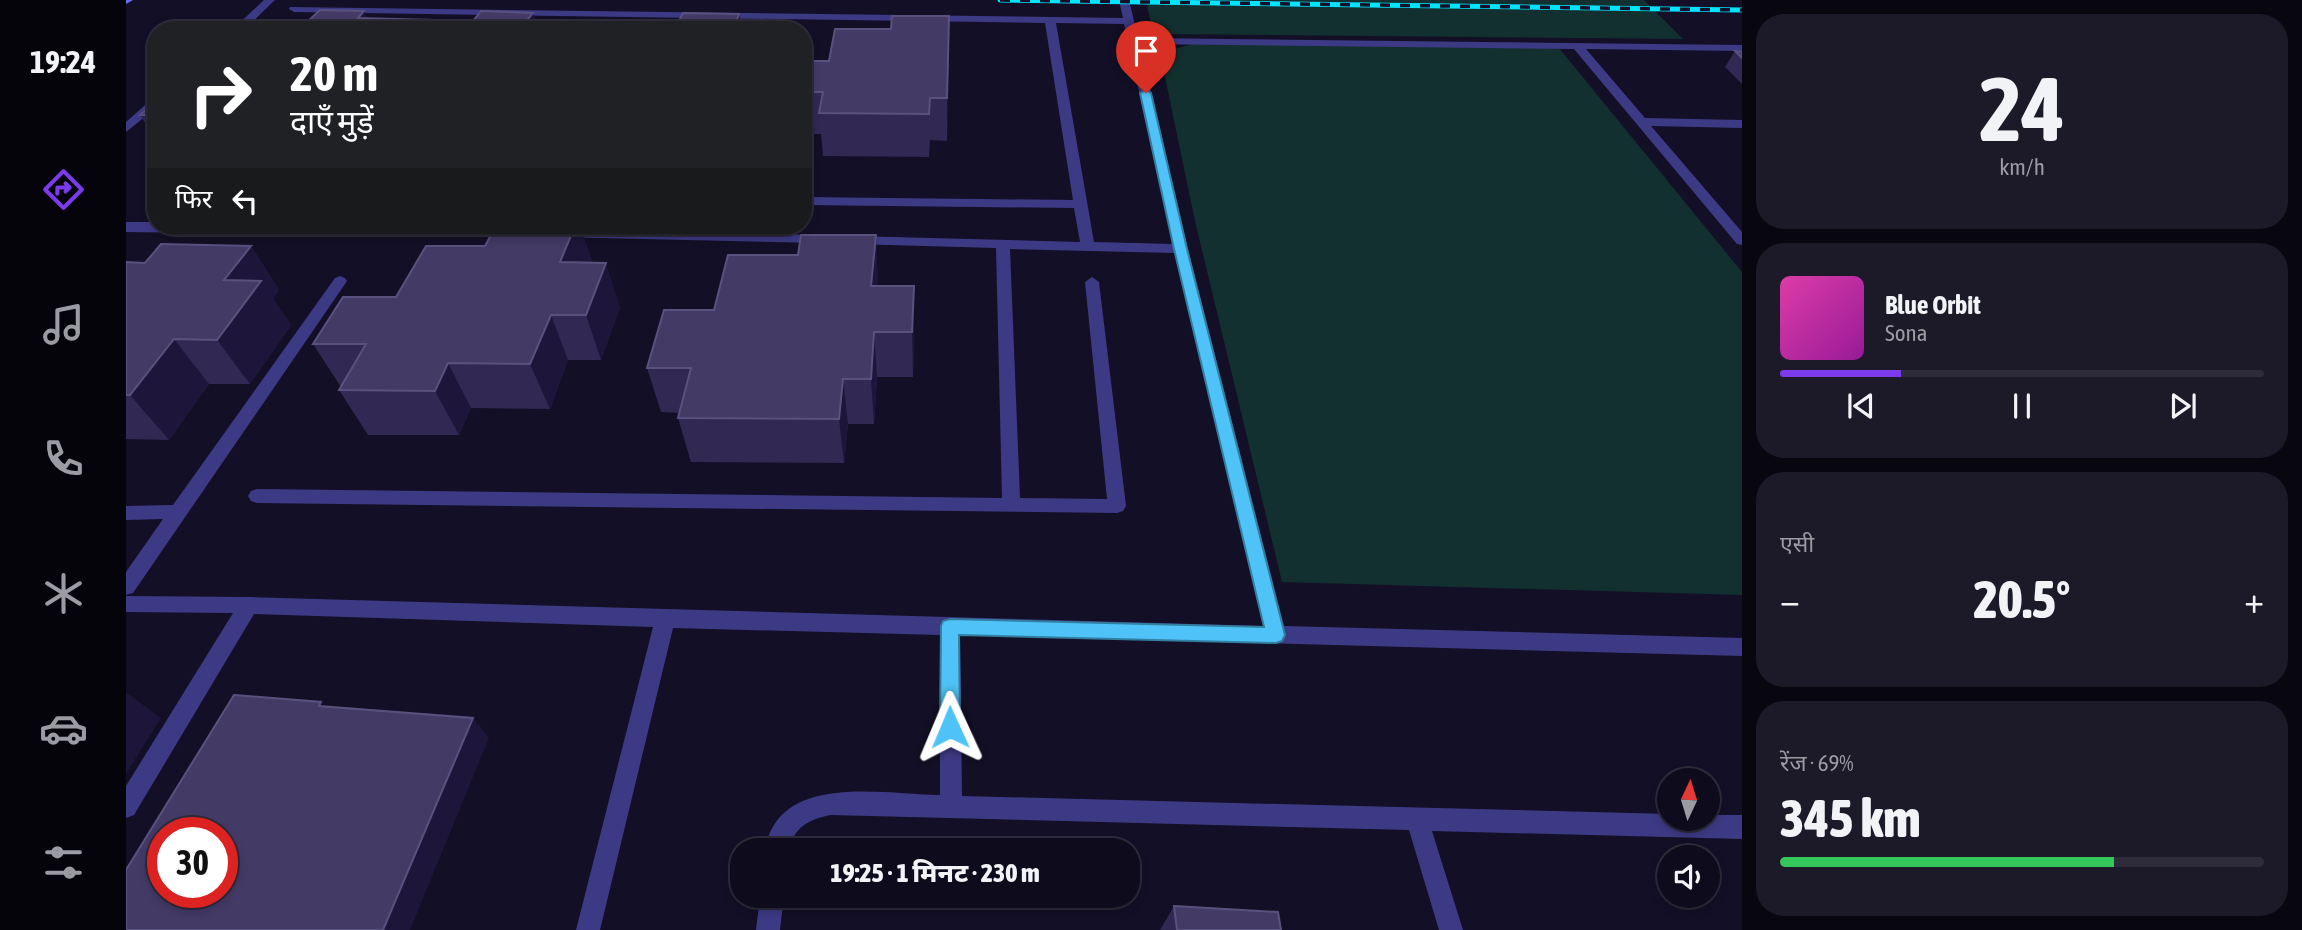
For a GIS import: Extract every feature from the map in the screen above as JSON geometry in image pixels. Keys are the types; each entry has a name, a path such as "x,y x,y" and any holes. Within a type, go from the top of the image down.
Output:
{"street":[{"path":"247,21 270,0"},
{"path":"1125,0 1181,249 1276,635"},
{"path":"294,9 1130,21"},
{"path":"1050,20 1087,245"},
{"path":"1134,41 1742,48"},
{"path":"1577,46 1742,241"},
{"path":"126,128 147,110"},
{"path":"1641,122 1742,124"},
{"path":"812,201 1080,204"},
{"path":"126,228 147,228"},
{"path":"591,235 1181,249"},
{"path":"1003,243 1011,505"},
{"path":"126,587 340,281"},
{"path":"257,496 1117,506 1092,282"},
{"path":"126,513 179,512"},
{"path":"126,604 249,605 665,619 1742,647"},
{"path":"126,807 249,605"},
{"path":"588,930 665,619"},
{"path":"950,626 951,806"},
{"path":"779,838 790,820 804,809 830,804 1742,827"},
{"path":"1417,818 1451,930"},
{"path":"768,930 771,908"}],"green space":[{"path":"1146,0 1644,0 1683,39 1165,34 1152,29"},
{"path":"1192,44 1559,48 1742,272 1742,595 1282,582 1195,221 1160,53"}],"building":[{"path":"320,10 364,11 358,18 473,21 308,21"},
{"path":"481,11 533,13 526,21 473,21"},
{"path":"683,13 739,14 736,21 679,21"},
{"path":"892,16 949,16 947,98 930,98 929,114 819,113 823,92 812,92 812,61 829,61 835,29 891,29"},
{"path":"491,235 571,235 560,262 606,263 586,315 551,315 530,364 448,363 435,391 339,390 366,344 313,344 343,297 396,297 426,246 485,246"},
{"path":"801,235 876,235 871,286 914,286 912,332 874,332 871,379 843,379 839,419 678,418 691,368 647,368 664,310 714,310 728,255 798,255"},
{"path":"161,244 251,246 224,280 261,281 217,340 174,339 130,395 126,395 126,262 145,263"},
{"path":"234,695 321,702 319,706 473,718 383,930 126,930 126,870 147,836 147,908 238,908 238,817 159,817"},
{"path":"1174,906 1278,912 1281,930 1177,930"}],"railway":[{"path":"1000,0 1742,10"}],"route":[{"path":"950,727 950,626 1276,635 1181,249 1146,93"}]}
